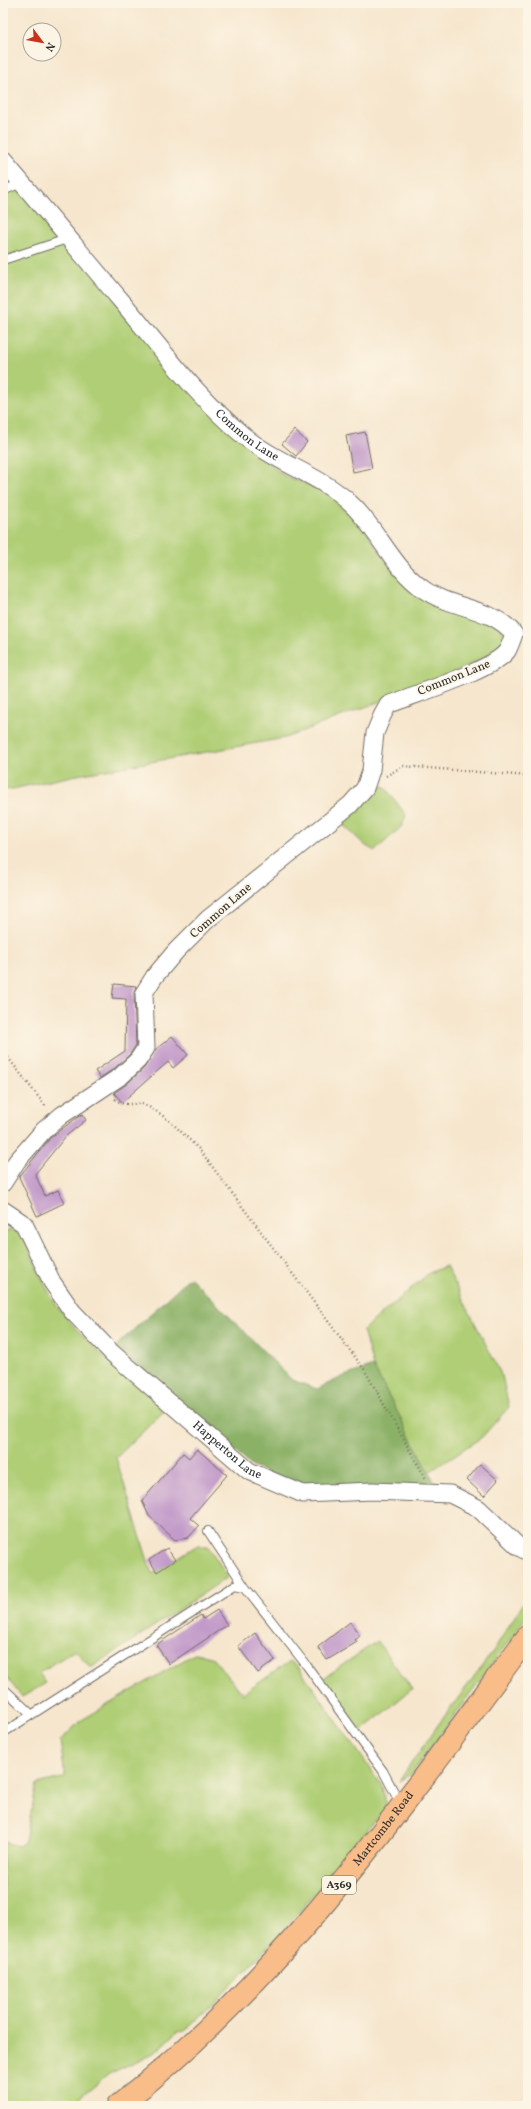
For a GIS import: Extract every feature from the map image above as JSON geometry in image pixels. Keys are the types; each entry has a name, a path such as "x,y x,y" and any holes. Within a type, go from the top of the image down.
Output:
{"main road":[{"name":"Martcombe Road","path":"118,2106 208,2028 261,1976 332,1893 402,1806 528,1636"}],"street":[{"name":"Common Lane","path":"3,161 67,239 119,298 176,370 243,436 263,452 330,485 336,490 358,511 394,561 424,589 450,603 498,618 514,634 507,651 496,660 472,673 388,705 375,733 371,770 365,788 350,805 208,919 176,951 154,977 144,993 146,1048 138,1060 121,1076 56,1120 17,1161 3,1184"},
{"name":"Happerton Lane","path":"3,1210 24,1224 52,1282 72,1311 112,1353 249,1471 303,1494 372,1491 450,1494 478,1508 519,1547 528,1552"}],"lane":[{"path":"3,191 21,183"},
{"path":"3,260 67,239"},
{"path":"208,1531 245,1587 307,1666 383,1771 402,1806"},
{"path":"3,1733 235,1585 245,1587"},
{"path":"3,1688 32,1714"}],"path":[{"path":"365,788 403,766 528,776"},
{"path":"3,1052 56,1120"},
{"path":"103,1089 123,1105 145,1105 166,1117 199,1149 364,1370 434,1493"}],"green space":[{"path":"3,168 68,245 64,248 75,255 257,453 283,475 328,493 356,516 392,570 494,623 504,632 504,640 496,652 448,675 285,738 72,776 8,790 3,787"},
{"path":"384,786 406,815 402,826 375,851 366,846 339,821 370,792"},
{"path":"11,1230 23,1236 51,1296 63,1314 99,1352 165,1410 116,1458 152,1574 196,1546 208,1546 228,1577 91,1668 75,1650 39,1673 46,1683 22,1697 3,1673 3,1231"},
{"path":"446,1266 502,1376 509,1407 482,1437 429,1472 373,1366 363,1330 429,1273"},
{"path":"190,1277 292,1380 317,1389 342,1377 373,1366 438,1489 305,1488 253,1467 115,1347"},
{"path":"528,1595 528,1615 411,1774 399,1781 438,1725 494,1650"},
{"path":"377,1641 412,1689 360,1732 321,1680"},
{"path":"196,1653 213,1658 243,1694 290,1661 299,1668 381,1784 387,1806 315,1894 265,1950 213,2004 185,2030 178,2031 156,2052 109,2074 70,2106 3,2106 3,1842 19,1846 25,1841 37,1784 65,1777 60,1741 80,1721"}],"building":[{"path":"294,430 307,442 296,456 282,444"},
{"path":"365,432 372,468 353,472 346,436"},
{"path":"114,984 136,986 134,993 136,1045 130,1054 115,1068 100,1078 95,1071 125,1051 126,999 112,998"},
{"path":"172,1036 188,1055 173,1068 168,1062 122,1102 114,1093 128,1083 145,1067 155,1050"},
{"path":"82,1114 86,1120 66,1136 35,1174 45,1196 58,1190 64,1203 37,1216 19,1177 51,1137"},
{"path":"197,1449 227,1475 190,1518 199,1526 188,1538 175,1540 149,1516 142,1501 183,1453 189,1458"},
{"path":"480,1464 498,1480 484,1496 467,1480"},
{"path":"167,1548 175,1560 157,1572 149,1560"},
{"path":"217,1610 227,1625 169,1664 156,1645 201,1615 203,1619"},
{"path":"350,1622 360,1636 355,1640 357,1642 327,1660 318,1647"},
{"path":"255,1633 275,1660 258,1673 238,1646"}]}
